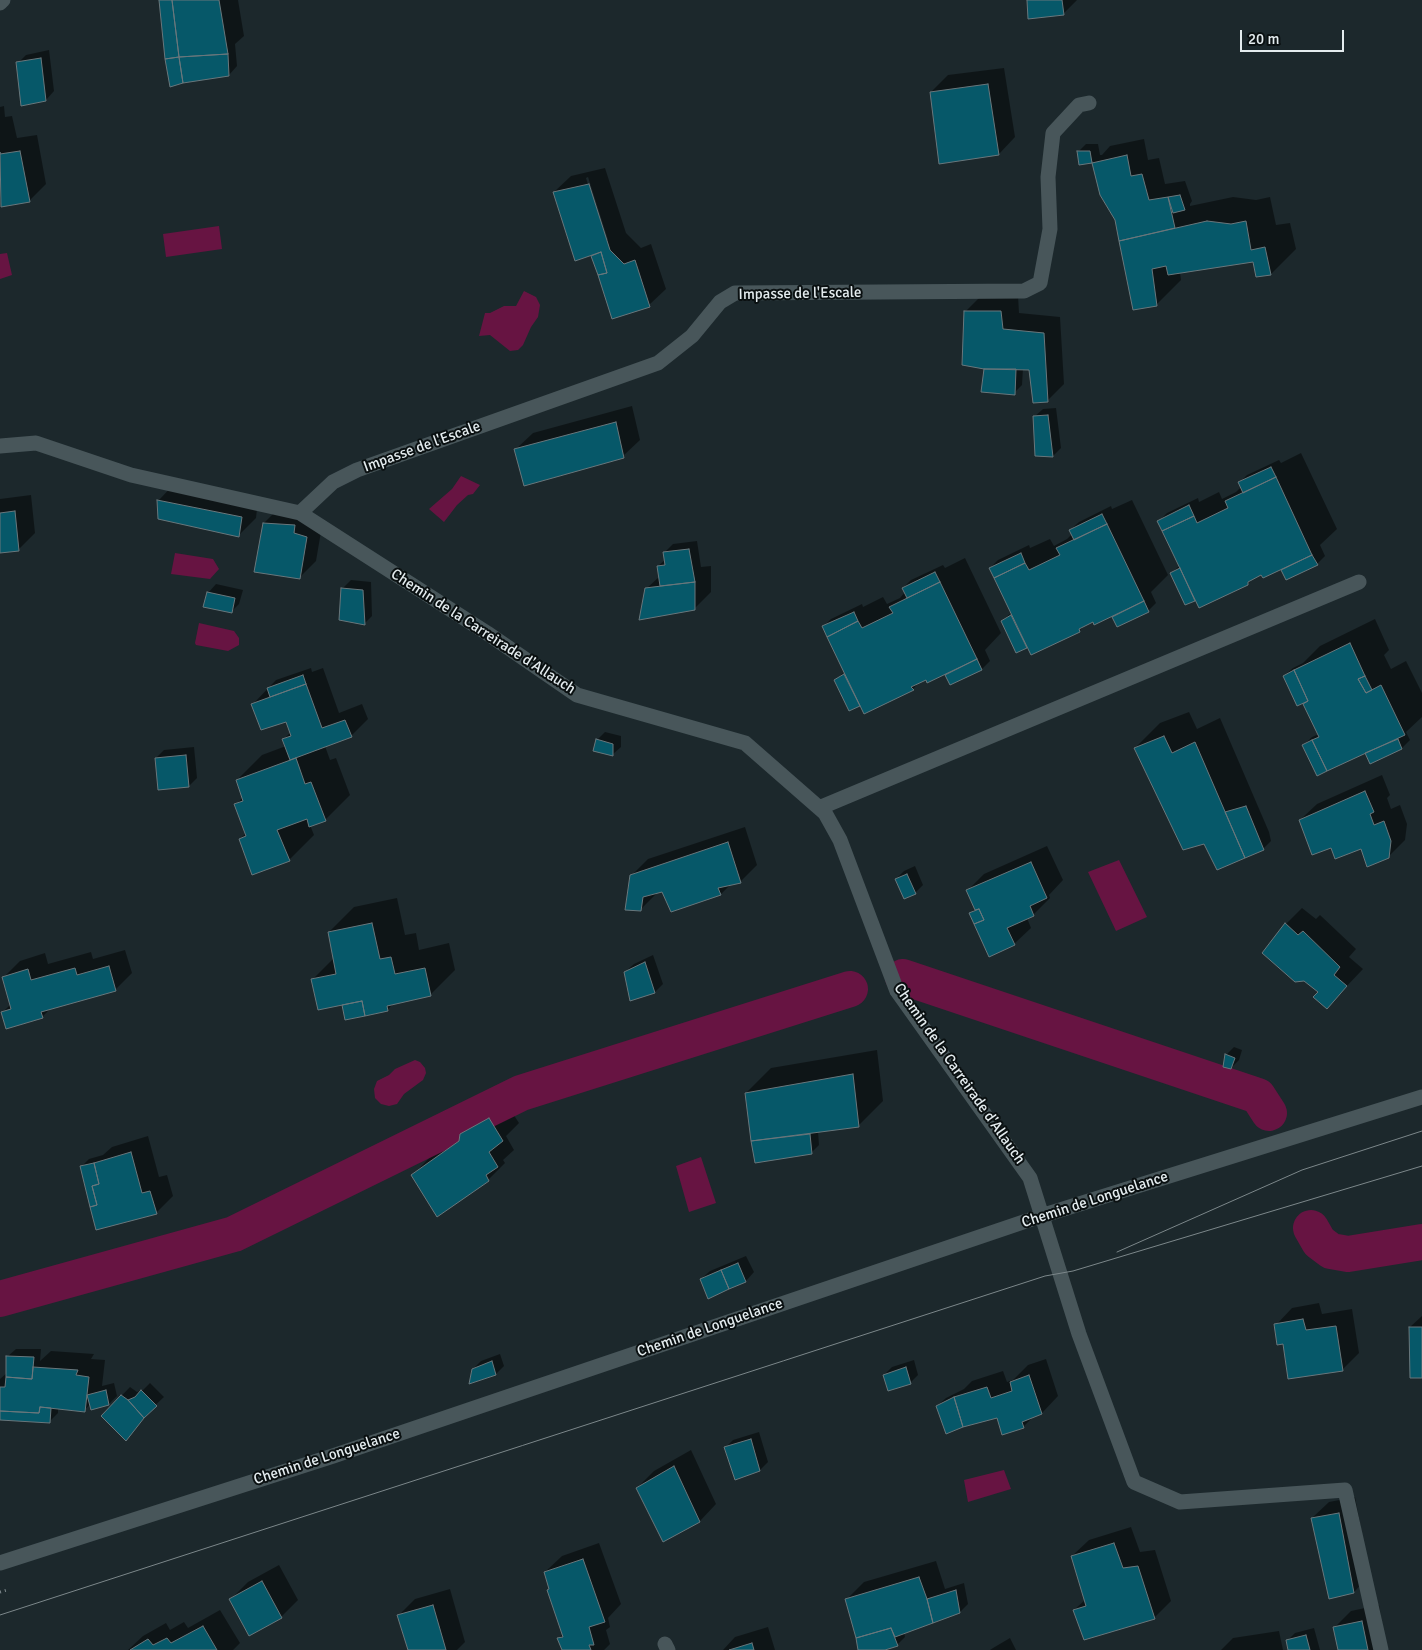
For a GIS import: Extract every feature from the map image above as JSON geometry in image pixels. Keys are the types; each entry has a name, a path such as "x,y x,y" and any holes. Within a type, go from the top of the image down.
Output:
{"street":[{"path":"0,3 3,0"},
{"name":"Impasse de l'Escale","path":"300,513 333,482 357,470 658,363 692,336 720,302 735,293 1024,291 1040,283 1050,230 1048,177 1053,133 1079,106 1089,103"},
{"name":"Chemin de la Carreirade d'Allauch","path":"0,446 36,444 131,475 300,513 487,633 577,696 745,742 825,813 840,840 898,990 1030,1178 1066,1296 1134,1482 1180,1502 1345,1490 1381,1650"},
{"path":"819,808 1359,582"},
{"name":"Chemin de Longuelance","path":"0,1563 333,1456 1041,1216 1422,1097"}],"shaded area":[{"path":"219,226 222,249 166,257 163,234"},
{"path":"7,253 12,275 0,279 0,254"},
{"path":"524,291 536,297 540,305 538,317 523,345 518,350 510,351 490,335 479,336 485,313 490,313 504,306 516,306"},
{"path":"461,476 480,485 473,494 468,495 457,505 444,522 429,509 452,489"},
{"path":"175,553 213,559 219,569 210,579 171,574"},
{"path":"199,623 234,631 239,638 239,645 228,651 196,645"},
{"path":"1119,860 1147,917 1116,931 1088,872"},
{"path":"415,1060 420,1062 425,1068 426,1073 423,1080 404,1094 397,1104 389,1106 381,1104 375,1098 374,1089 377,1081 389,1075 395,1069"},
{"path":"701,1157 716,1203 689,1212 676,1166"},
{"path":"1004,1470 1011,1489 968,1502 964,1480"}],"building":[{"path":"159,0 172,0 179,57 165,59"},
{"path":"172,0 219,0 228,54 179,57"},
{"path":"1027,0 1062,0 1064,15 1028,19"},
{"path":"228,54 229,76 183,83 179,57"},
{"path":"179,57 183,83 170,87 165,59"},
{"path":"41,58 46,101 21,106 16,62"},
{"path":"988,84 999,155 939,164 930,92"},
{"path":"20,151 30,202 1,207 0,154"},
{"path":"1077,151 1090,151 1092,163 1079,165"},
{"path":"1127,155 1131,176 1142,174 1149,200 1168,197 1175,228 1119,241 1115,220 1100,195 1092,163"},
{"path":"589,184 610,250 624,264 635,260 650,307 612,319 598,275 607,273 601,252 575,261 553,192"},
{"path":"1180,195 1185,210 1173,213 1168,197"},
{"path":"1207,221 1231,224 1246,221 1251,250 1265,247 1271,275 1256,277 1253,262 1168,275 1166,266 1152,269 1157,306 1133,310 1119,241"},
{"path":"601,252 607,273 598,275 591,256"},
{"path":"964,311 1001,311 1003,329 1044,333 1048,402 1033,403 1029,370 984,369 962,365"},
{"path":"984,369 1016,369 1015,395 981,392"},
{"path":"1048,415 1053,457 1035,456 1033,416"},
{"path":"616,422 624,458 524,486 514,449"},
{"path":"1271,467 1276,477 1243,493 1238,482"},
{"path":"1276,477 1312,555 1263,578 1261,575 1248,582 1248,585 1199,608 1162,531 1194,516 1197,523 1228,508 1225,501"},
{"path":"157,500 242,517 239,537 158,519"},
{"path":"1189,505 1194,516 1162,531 1157,521"},
{"path":"15,511 19,551 0,553 0,513"},
{"path":"1102,514 1107,524 1074,540 1069,530"},
{"path":"263,523 295,525 294,533 307,537 300,579 254,572"},
{"path":"1107,524 1144,601 1094,625 1093,622 1079,629 1080,632 1031,655 994,578 1025,563 1029,570 1060,555 1056,548"},
{"path":"689,549 695,582 660,586 657,566 665,565 663,552"},
{"path":"1021,553 1025,563 994,578 989,568"},
{"path":"1312,555 1318,565 1286,580 1281,570"},
{"path":"1180,568 1195,601 1185,605 1170,573"},
{"path":"935,572 940,582 907,598 902,588"},
{"path":"695,582 695,610 639,620 645,588"},
{"path":"940,582 977,659 927,683 926,680 911,687 914,690 864,714 827,637 858,621 862,628 893,613 889,607"},
{"path":"341,588 363,590 365,625 339,620"},
{"path":"207,592 235,598 232,613 203,607"},
{"path":"1144,601 1149,612 1117,627 1112,617"},
{"path":"854,612 858,621 827,637 822,626"},
{"path":"1011,615 1027,648 1016,653 1001,621"},
{"path":"1350,643 1365,676 1358,679 1366,693 1381,685 1405,735 1327,771 1312,740 1319,737 1303,704 1308,701 1294,670"},
{"path":"977,659 982,670 950,685 945,675"},
{"path":"1294,670 1308,701 1297,706 1283,676"},
{"path":"844,674 860,706 849,711 834,680"},
{"path":"303,675 306,684 270,697 267,688"},
{"path":"1365,676 1372,690 1366,693 1358,679"},
{"path":"306,684 322,728 345,720 352,737 290,760 282,739 291,736 286,722 261,730 251,704"},
{"path":"1164,736 1172,753 1195,742 1245,858 1217,870 1204,844 1183,850 1134,748"},
{"path":"596,739 613,744 613,756 593,751"},
{"path":"1398,739 1402,749 1370,764 1365,753"},
{"path":"1312,740 1327,771 1317,776 1302,745"},
{"path":"186,755 189,787 158,790 155,758"},
{"path":"296,758 305,784 311,782 326,821 309,827 307,819 277,830 290,861 252,875 239,839 246,836 234,804 243,801 236,780"},
{"path":"1365,791 1374,812 1370,814 1374,825 1384,821 1391,841 1389,858 1367,867 1361,849 1335,859 1331,848 1312,855 1299,820"},
{"path":"1246,806 1264,850 1245,858 1225,812"},
{"path":"728,842 741,883 718,888 721,895 671,912 662,892 643,897 641,911 625,910 630,875"},
{"path":"1031,862 1047,898 1030,906 1034,916 1007,928 1015,945 989,957 974,924 984,920 979,909 975,910 966,890"},
{"path":"907,874 916,894 904,899 895,879"},
{"path":"979,909 984,920 974,924 969,913"},
{"path":"372,923 380,959 391,957 395,974 425,968 431,996 387,1006 388,1011 365,1016 362,1001 318,1010 311,979 336,974 328,932"},
{"path":"1285,923 1298,935 1303,931 1340,967 1334,975 1347,986 1327,1009 1313,997 1318,992 1304,981 1295,982 1262,953"},
{"path":"645,962 655,993 630,1001 624,972"},
{"path":"109,966 116,991 41,1012 43,1018 6,1029 1,1012 11,1009 2,977 28,969 31,980 75,968 77,975"},
{"path":"362,1001 365,1016 345,1020 342,1005"},
{"path":"1225,1054 1235,1058 1231,1069 1223,1067"},
{"path":"853,1074 859,1127 751,1141 745,1093"},
{"path":"489,1118 503,1141 489,1152 498,1167 486,1175 489,1181 437,1217 411,1175 459,1141 460,1134"},
{"path":"810,1134 812,1154 755,1163 751,1141"},
{"path":"131,1152 142,1193 150,1191 157,1214 96,1230 90,1207 97,1205 92,1186 99,1184 94,1163"},
{"path":"94,1163 99,1184 92,1186 97,1205 90,1207 80,1166"},
{"path":"738,1263 746,1282 729,1289 721,1270"},
{"path":"721,1270 729,1289 708,1299 700,1279"},
{"path":"1303,1319 1306,1330 1336,1326 1343,1371 1288,1379 1283,1344 1277,1345 1274,1324"},
{"path":"1409,1327 1422,1327 1422,1378 1410,1378"},
{"path":"6,1356 34,1357 32,1379 6,1377"},
{"path":"492,1361 496,1375 469,1384 472,1369"},
{"path":"33,1367 78,1370 76,1375 89,1377 85,1412 40,1407 39,1413 0,1411 0,1387 5,1387 6,1377 32,1379"},
{"path":"906,1367 911,1384 888,1391 883,1375"},
{"path":"1029,1375 1042,1414 1022,1422 1024,1428 1002,1435 997,1418 963,1427 954,1397 987,1387 991,1398 1012,1391 1010,1382"},
{"path":"106,1390 109,1405 91,1410 87,1395"},
{"path":"141,1390 157,1406 144,1418 128,1400 135,1397"},
{"path":"121,1395 144,1418 126,1441 101,1416"},
{"path":"954,1397 963,1427 946,1434 936,1406"},
{"path":"40,1407 51,1408 50,1423 0,1420 0,1411 39,1413"},
{"path":"751,1439 760,1471 735,1480 724,1447"},
{"path":"674,1466 700,1522 663,1542 636,1488"},
{"path":"1339,1513 1354,1593 1329,1599 1311,1518"},
{"path":"1114,1543 1123,1568 1138,1566 1155,1619 1084,1640 1073,1610 1086,1606 1071,1556"},
{"path":"583,1559 605,1622 589,1627 594,1645 589,1645 591,1650 562,1650 557,1638 563,1637 547,1590 549,1589 544,1572"},
{"path":"919,1577 933,1623 895,1637 891,1628 856,1638 845,1599"},
{"path":"262,1581 282,1618 249,1636 229,1599"},
{"path":"956,1590 960,1613 933,1623 927,1599"},
{"path":"433,1605 446,1650 408,1650 397,1615"},
{"path":"1362,1621 1368,1650 1338,1650 1333,1627"},
{"path":"203,1626 217,1650 130,1650 148,1639 153,1645 167,1638 171,1643"},
{"path":"891,1628 898,1646 885,1650 858,1650 856,1638"},
{"path":"1306,1635 1310,1650 1288,1650 1286,1640"},
{"path":"752,1643 754,1650 729,1650"}],"waterway":[{"path":"903,977 1258,1096 1269,1113"},
{"path":"0,1299 234,1234 521,1093 850,989"},
{"path":"1311,1228 1319,1242 1331,1251 1348,1254 1422,1242"}],"tram line":[{"path":"1117,1252 1302,1170 1422,1131"},
{"path":"0,1615 1045,1276 1073,1271 1422,1166"}]}
